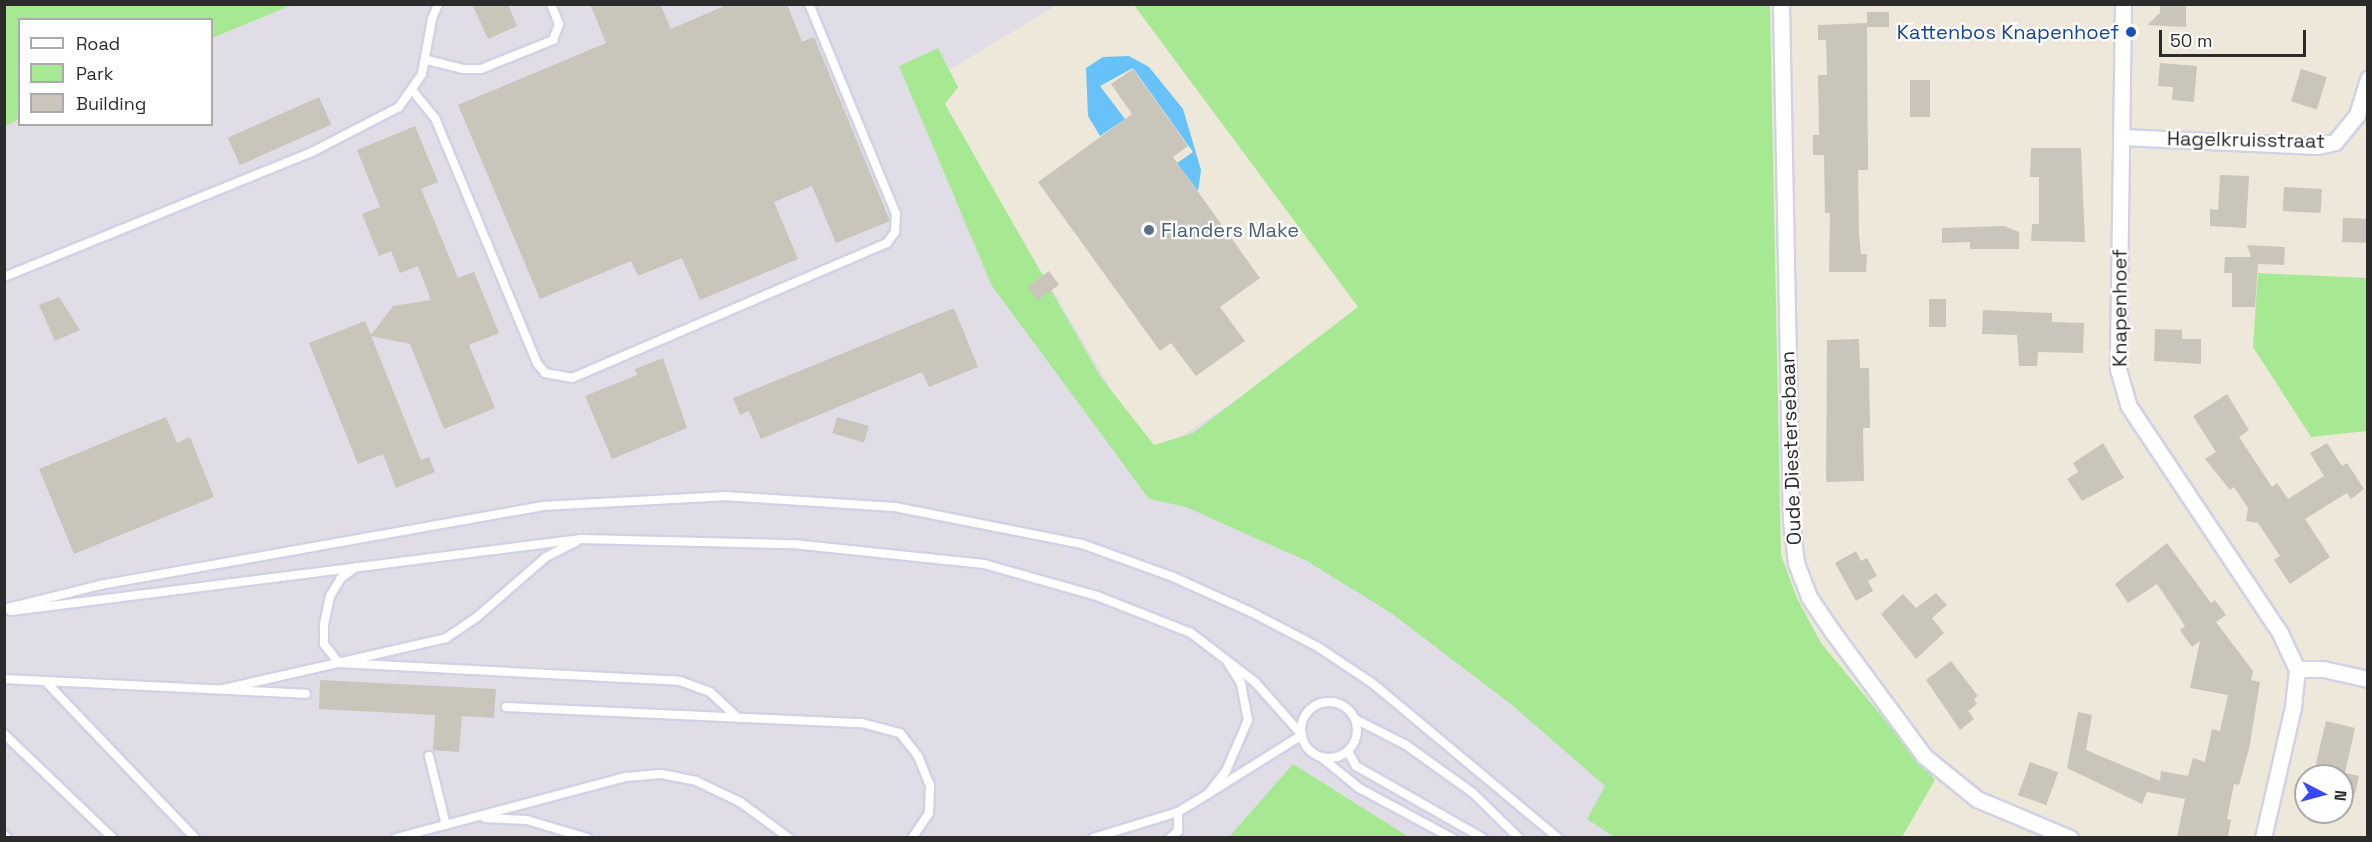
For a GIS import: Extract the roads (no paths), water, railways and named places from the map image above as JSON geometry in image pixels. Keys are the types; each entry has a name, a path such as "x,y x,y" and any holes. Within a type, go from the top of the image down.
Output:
{"street":[{"name":"Oude Diestersebaan","path":"1781,4 1791,520 1796,563 1809,597 1924,756 1977,799 2070,837"},
{"name":"Knapenhoef","path":"2122,4 2118,369 2122,388 2138,422 2280,633 2297,669"},
{"name":"Hagelkruisstraat","path":"2121,137 2326,144 2347,132 2357,115 2367,79"},
{"path":"2263,837 2293,706 2297,669 2323,669 2367,679"}],"lane":[{"path":"4,277 312,152 391,111 413,92 427,60 432,19 438,4"},
{"path":"427,60 463,69 481,69 553,40 559,24 551,4"},
{"path":"413,92 435,118 537,363 545,373 572,378 887,243 895,232 896,214 809,4"},
{"path":"4,610 111,583 542,506 724,496 895,507 1082,544 1173,576 1251,612 1318,647 1372,683 1558,837"},
{"path":"224,689 446,638 477,617 546,557 581,539"},
{"path":"4,610 581,539 793,544 984,564 1097,596 1191,633 1222,654 1255,682 1302,735 1308,748 1359,788 1452,837"},
{"path":"356,567 341,578 330,596 324,624 324,644 339,663 680,681 710,692 738,718"},
{"path":"1208,794 1226,771 1248,720 1241,683 1222,654"},
{"path":"4,680 306,694"},
{"path":"46,682 195,837"},
{"path":"1302,735 1304,717 1317,705 1343,705 1355,719 1377,727 1473,793 1519,837"},
{"path":"506,707 862,723 900,733 918,756 930,785 929,813 912,837"},
{"path":"1321,757 1331,758 1348,751 1357,736 1355,719"},
{"path":"4,734 113,837"},
{"path":"1093,837 1178,813 1302,735"},
{"path":"1348,751 1356,766 1483,837"},
{"path":"429,756 446,825"},
{"path":"396,837 626,777 661,774 696,781 740,802 789,837"},
{"path":"1170,837 1178,831 1178,813"},
{"path":"477,817 527,820 587,837"}],"water":[{"path":"1129,56 1149,67 1183,109 1201,170 1198,191 1177,163 1193,152 1133,68 1100,86 1125,119 1100,136 1088,116 1086,68 1103,57"}],"place":[{"name":"Kattenbos Knapenhoef","path":"2131,32"},
{"name":"Flanders Make","path":"1149,230"}]}
